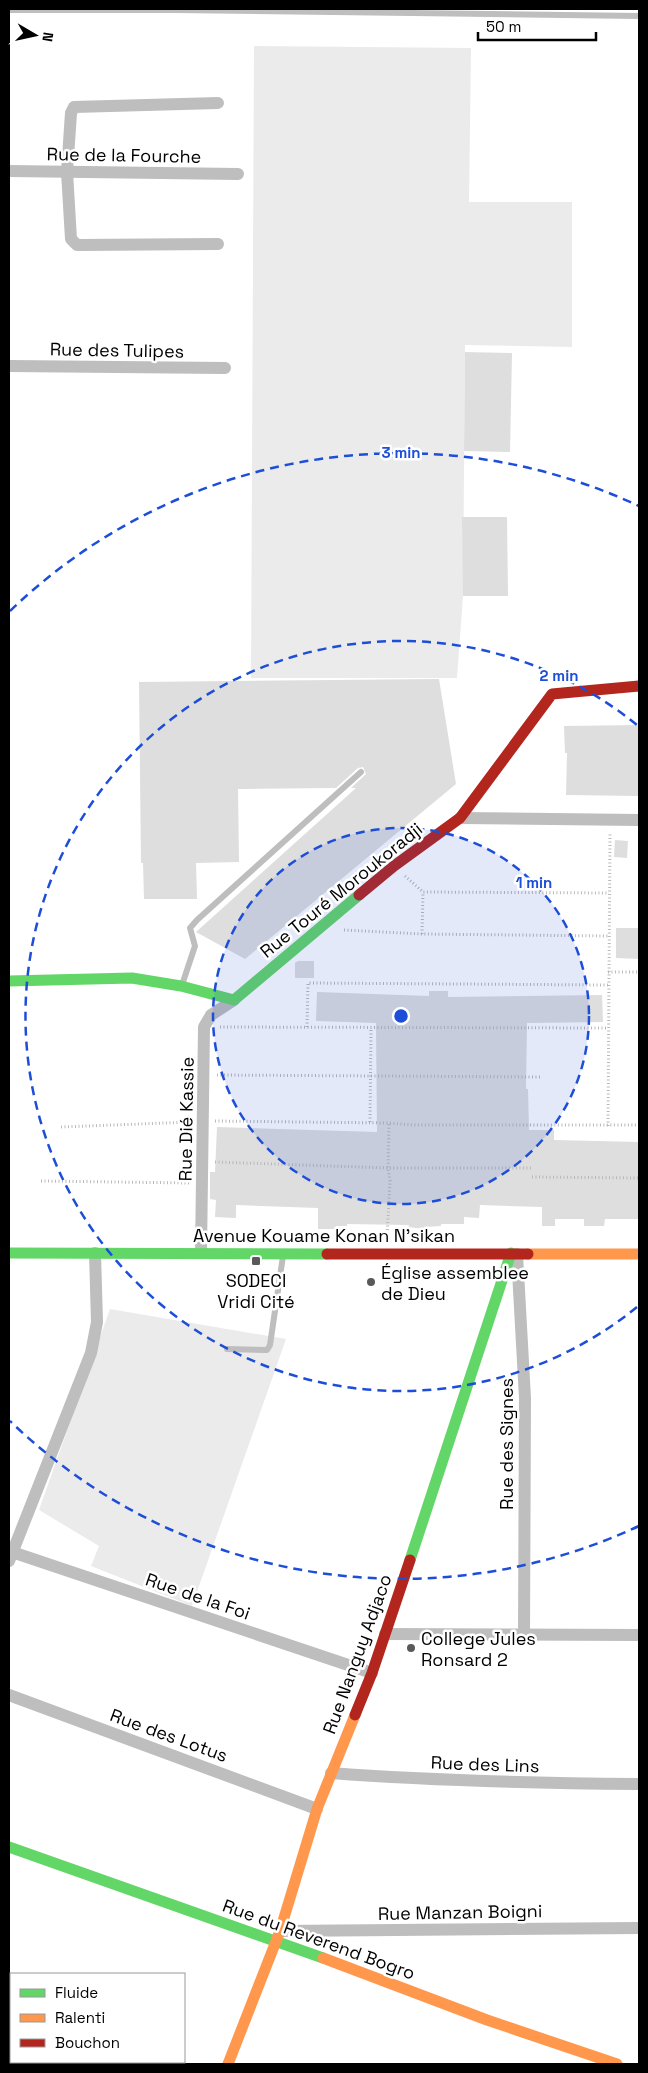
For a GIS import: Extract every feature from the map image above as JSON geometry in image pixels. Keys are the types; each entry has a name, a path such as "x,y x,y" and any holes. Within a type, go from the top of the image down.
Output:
{"street":[{"path":"218,103 74,107 71,113 67,172 70,239 77,245 218,244"},
{"name":"Rue de la Fourche","path":"9,171 238,174"},
{"name":"Rue des Tulipes","path":"9,366 225,368"},
{"name":"Rue Touré Moroukoradji","path":"234,1000 394,866 460,818 545,700 552,694 639,686"},
{"path":"460,818 639,820"},
{"path":"9,981 132,978 181,986 234,1000"},
{"path":"204,1027 211,1015 234,1000"},
{"name":"Rue Dié Kassie","path":"202,1252 204,1027"},
{"name":"Avenue Kouame Konan N'sikan","path":"9,1254 202,1252 639,1254"},
{"path":"11,1557 92,1353 97,1322 95,1253"},
{"name":"Rue Nanguy Adjaco","path":"228,2064 278,1936 317,1809 386,1634 514,1254"},
{"name":"Rue des Signes","path":"514,1254 525,1398 524,1635"},
{"name":"Rue de la Foi","path":"11,1557 372,1673"},
{"path":"386,1634 639,1636"},
{"name":"Rue des Lotus","path":"9,1695 317,1809"},
{"name":"Rue des Lins","path":"331,1773 502,1783 639,1784"},
{"name":"Rue du Reverend Bogro","path":"9,1847 278,1936 487,2020 617,2064"},
{"name":"Rue Manzan Boigni","path":"278,1936 639,1928"}],"lane":[{"path":"9,10 175,10 639,16"},
{"path":"181,986 195,946 190,928 361,772"},
{"path":"227,1349 267,1350 270,1345 283,1253"}],"path":[{"path":"608,1126 610,820"},
{"path":"422,934 423,892 609,893"},
{"path":"318,929 422,934 608,936"},
{"path":"608,972 639,972"},
{"path":"307,1028 308,982 608,985"},
{"path":"204,1027 608,1028"},
{"path":"370,1123 371,1028"},
{"path":"204,1075 540,1078"},
{"path":"61,1127 203,1121 389,1123 413,1125 639,1125"},
{"path":"386,1253 390,1181 388,1168 389,1123"},
{"path":"202,1166 216,1162 388,1168 532,1168"},
{"path":"532,1177 639,1178"},
{"path":"41,1181 202,1183"}],"shaded area":[{"path":"254,46 471,48 469,202 572,202 572,347 465,345 463,596 457,678 251,678"},
{"path":"110,1309 286,1339 192,1606 91,1566 99,1546 39,1510"}],"building":[{"path":"465,352 512,353 510,452 464,451"},
{"path":"462,517 507,517 508,596 463,596"},
{"path":"439,679 456,784 245,959 196,932 356,788 351,788 366,774 363,767 358,768 336,788 238,789 239,862 196,863 197,899 144,899 143,863 141,863 139,682"},
{"path":"639,725 639,796 566,795 567,753 565,753 564,726"},
{"path":"615,840 628,841 627,858 614,857"},
{"path":"616,928 639,928 639,959 616,958"},
{"path":"298,961 314,961 314,978 295,978 295,963"},
{"path":"429,991 448,991 448,997 602,995 603,1022 527,1023 526,1089 528,1089 529,1130 554,1130 554,1140 639,1142 639,1219 605,1219 604,1226 584,1226 584,1219 555,1219 555,1226 542,1226 542,1207 480,1205 479,1218 464,1217 464,1224 441,1224 441,1226 425,1227 424,1229 408,1227 409,1225 347,1224 347,1226 336,1226 336,1229 318,1229 318,1208 236,1205 236,1218 215,1217 216,1200 210,1199 210,1172 215,1172 217,1127 377,1132 376,1023 316,1021 317,992 429,996"}],"traffic: fast":[{"path":"9,981 132,978 181,986 234,1000 359,895"},
{"path":"9,1253 327,1254"},
{"path":"410,1560 511,1253"},
{"path":"9,1847 323,1958"}],"traffic: slow":[{"path":"528,1254 639,1254"},
{"path":"228,2064 280,1931 317,1809 355,1715"},
{"path":"323,1958 487,2020 617,2064"}],"traffic: jam":[{"path":"359,895 394,866 460,818 552,694 639,686"},
{"path":"327,1254 528,1254"},
{"path":"355,1715 372,1673 410,1560"}],"place":[{"name":"SODECI Vridi Cité","path":"256,1261"},
{"name":"Église assemblee de Dieu","path":"371,1282"},
{"name":"College Jules Ronsard 2","path":"411,1648"}]}
